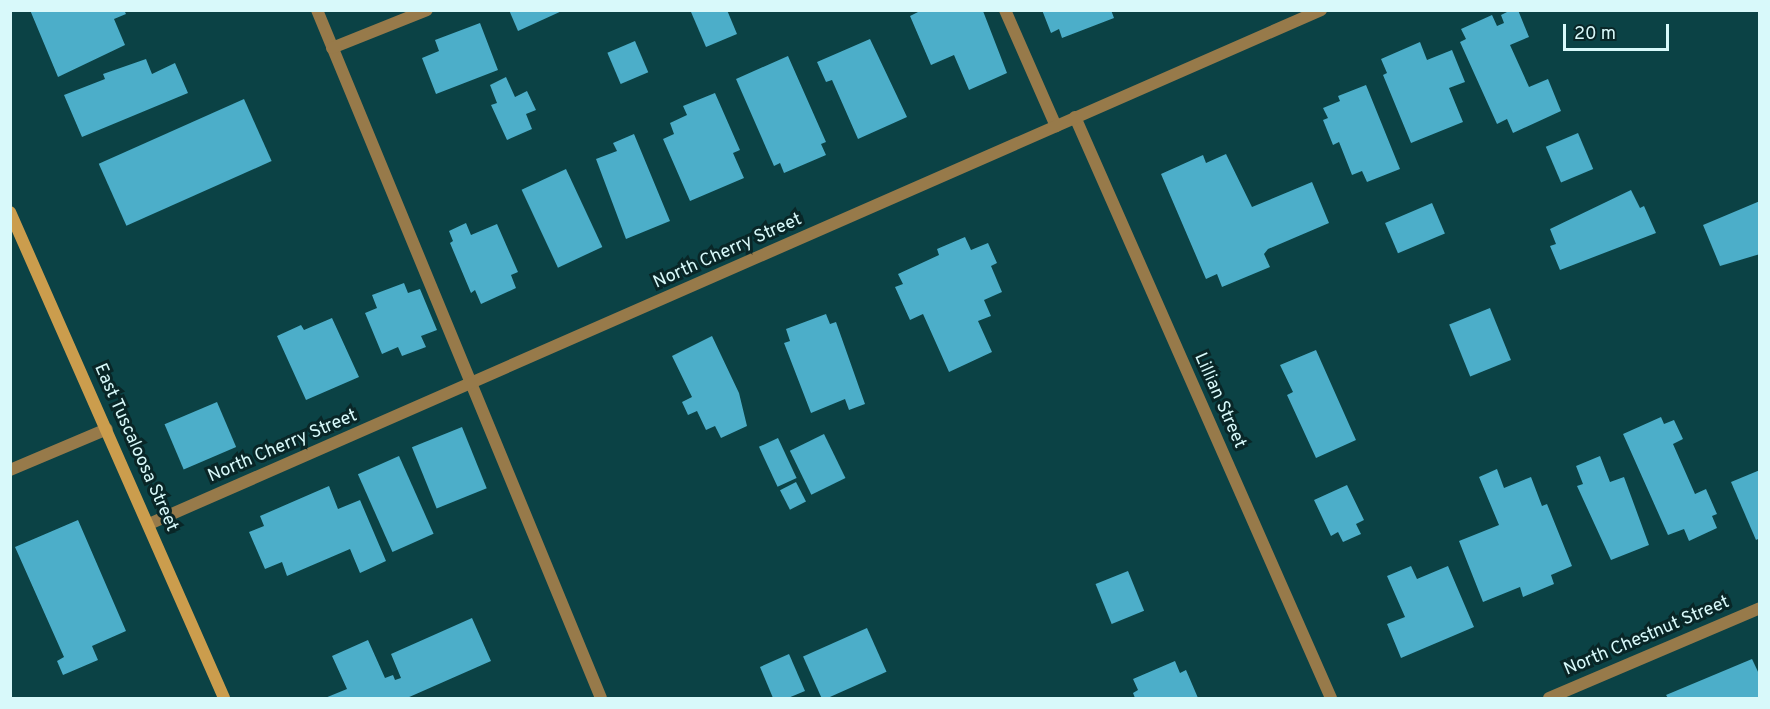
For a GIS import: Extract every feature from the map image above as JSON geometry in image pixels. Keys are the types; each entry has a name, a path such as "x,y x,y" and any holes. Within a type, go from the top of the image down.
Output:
{"street":[{"path":"317,10 601,699"},
{"path":"332,48 427,10"},
{"path":"1005,10 1056,126"},
{"name":"North Cherry Street","path":"149,524 472,385 1321,10"},
{"name":"Lillian Street","path":"1075,117 1331,699"},
{"name":"East Tuscaloosa Street","path":"10,212 224,699"},
{"path":"10,470 107,429"},
{"name":"North Chestnut Street","path":"1549,699 1760,608"}],"building":[{"path":"30,10 124,10 126,14 114,19 125,45 58,77"},
{"path":"509,10 564,10 518,31"},
{"path":"727,10 737,34 706,47 691,12"},
{"path":"922,10 983,11 1007,73 969,90 954,55 931,65 910,16"},
{"path":"1042,10 1111,10 1114,18 1062,38 1059,29 1051,33"},
{"path":"1511,10 1518,10 1529,37 1510,45 1529,87 1548,79 1561,111 1513,133 1507,119 1497,124 1460,42 1466,39 1461,29 1492,15 1497,26 1504,23 1501,15"},
{"path":"480,23 498,70 436,94 422,58 439,51 435,40"},
{"path":"870,39 907,117 858,139 832,80 826,82 817,62"},
{"path":"635,41 648,72 621,84 607,53"},
{"path":"1420,42 1427,60 1452,50 1465,82 1449,88 1463,122 1411,143 1383,75 1387,73 1381,59"},
{"path":"788,56 826,142 821,144 826,155 784,173 780,163 774,166 736,79"},
{"path":"146,59 152,74 175,63 188,93 82,137 64,95 105,79 103,74"},
{"path":"506,77 515,97 527,91 536,110 526,114 532,129 507,140 491,105 497,103 490,85"},
{"path":"1366,85 1400,169 1367,182 1362,171 1352,175 1339,142 1333,145 1323,120 1328,118 1323,108 1340,101 1338,96"},
{"path":"715,93 740,150 733,153 744,178 690,201 663,139 674,134 670,123 687,115 683,106"},
{"path":"244,99 272,161 126,226 99,164"},
{"path":"1578,133 1593,169 1561,183 1546,147"},
{"path":"634,134 670,221 626,239 596,159 617,151 613,143"},
{"path":"1226,154 1252,207 1312,182 1329,223 1268,249 1264,254 1270,267 1222,287 1217,274 1206,279 1161,174 1203,155 1206,163"},
{"path":"566,169 602,247 558,268 522,190"},
{"path":"1631,190 1640,208 1644,206 1656,233 1560,270 1550,246 1556,244 1550,229"},
{"path":"1760,201 1760,254 1720,266 1703,225"},
{"path":"1432,203 1445,233 1398,253 1385,223"},
{"path":"466,223 471,235 497,224 518,272 511,275 516,288 481,304 475,290 471,293 450,243 453,241 449,231"},
{"path":"965,237 971,250 988,243 997,263 991,266 1002,292 984,300 991,316 978,321 992,352 949,372 923,314 910,320 895,287 903,284 898,274 939,255 937,249"},
{"path":"404,283 408,293 420,289 437,330 421,336 426,347 402,356 398,347 382,354 365,313 377,308 372,295"},
{"path":"1490,308 1511,360 1470,376 1449,324"},
{"path":"826,314 830,324 836,322 865,404 849,410 845,399 811,413 784,343 790,341 786,329"},
{"path":"332,318 359,377 306,400 277,336 301,325 304,330"},
{"path":"712,336 739,393 747,426 721,438 715,426 706,430 697,411 688,415 682,402 692,397 672,356"},
{"path":"1316,350 1356,440 1316,458 1287,395 1293,392 1280,365"},
{"path":"217,402 236,447 184,469 165,424"},
{"path":"1661,417 1664,424 1674,420 1683,439 1673,444 1695,494 1706,489 1717,514 1712,516 1717,528 1689,541 1684,529 1668,535 1623,434"},
{"path":"462,427 487,488 437,508 412,447"},
{"path":"824,434 845,478 811,495 790,451"},
{"path":"778,438 797,478 778,487 759,447"},
{"path":"399,456 434,534 392,552 358,474"},
{"path":"1600,456 1610,482 1624,477 1649,545 1611,560 1577,486 1583,484 1576,466"},
{"path":"1497,469 1504,488 1531,477 1542,506 1547,504 1572,566 1551,575 1554,584 1523,597 1520,587 1483,602 1459,541 1499,525 1479,477"},
{"path":"1760,470 1760,538 1756,540 1731,482"},
{"path":"796,482 806,502 790,510 780,490"},
{"path":"1347,485 1364,520 1356,524 1361,534 1343,542 1338,532 1331,536 1314,500"},
{"path":"329,486 338,509 360,500 386,561 360,573 350,549 287,576 282,562 265,569 249,532 264,526 260,516"},
{"path":"78,520 126,631 92,646 98,660 63,675 57,661 64,657 15,547"},
{"path":"1411,566 1417,579 1448,566 1474,627 1401,658 1387,624 1405,617 1387,576"},
{"path":"1128,571 1144,611 1112,624 1096,584"},
{"path":"472,618 491,661 407,698 325,698 347,689 332,656 368,640 385,678 393,675 395,680 401,678 391,654"},
{"path":"867,628 887,672 828,698 822,698 803,656"},
{"path":"789,654 805,691 788,698 773,698 760,667"},
{"path":"1752,659 1760,676 1760,698 1668,698 1666,695"},
{"path":"1175,661 1180,673 1186,670 1198,698 1135,698 1133,693 1138,690 1133,679"}]}
